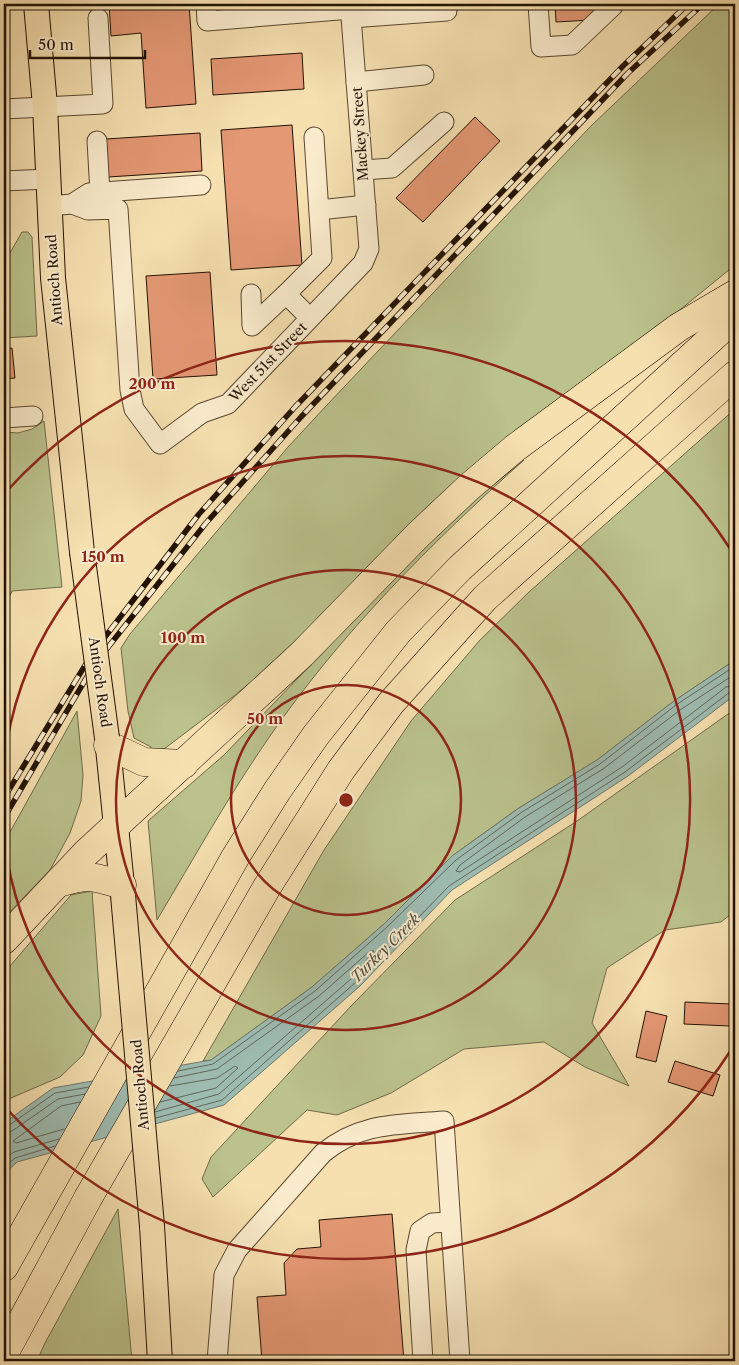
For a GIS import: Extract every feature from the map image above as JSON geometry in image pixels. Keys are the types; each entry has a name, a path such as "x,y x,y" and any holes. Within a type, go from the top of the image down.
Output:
{"highway":[{"path":"4,940 117,824 302,654 418,535 469,487 515,448 679,327 735,294"},
{"path":"4,1266 218,890 277,791 316,735 398,632 460,568 735,316"},
{"path":"4,1354 36,1298 88,1198 307,821 391,703 486,598 735,375"},
{"path":"108,741 144,762 162,765 184,764"},
{"path":"58,883 81,876 99,878 123,890"},
{"path":"15,1361 36,1298"}],"main road":[{"name":"Antioch Road","path":"36,4 45,106 48,179 60,205 57,317 82,552 108,741 117,824 152,1226 160,1361"}],"street":[{"path":"206,4 207,21 318,8 447,11"},
{"path":"538,4 541,47 572,45 613,4"},
{"name":"Mackey Street","path":"351,10 369,249 363,263"},
{"path":"4,109 104,104 98,18"},
{"path":"356,82 424,75"},
{"path":"363,170 392,168 444,122"},
{"path":"251,294 252,326 322,258 314,137"},
{"path":"97,141 100,193"},
{"path":"4,181 48,179"},
{"path":"60,205 89,193 201,185"},
{"name":"West 51st Street","path":"60,205 88,210 118,208 130,390 134,409 160,444 202,413 228,404 363,263"},
{"path":"319,210 366,206"},
{"path":"286,294 310,318"},
{"path":"4,418 33,416"},
{"path":"217,1361 224,1275 229,1263 237,1250 323,1153 338,1141 367,1129 444,1121 460,1361"},
{"path":"423,1361 416,1250 420,1231 432,1224 450,1222"}],"green space":[{"path":"719,4 735,4 735,265 681,309 514,431 307,635 234,696 164,749 151,750 151,747 134,738 128,711 121,648 130,634 288,447 327,405 591,126"},
{"path":"22,232 28,232 32,237 37,336 4,338 4,259 7,258"},
{"path":"735,409 735,660 674,701 597,760 519,808 452,856 384,924 312,987 211,1060 203,1061 324,850 411,721 480,640 529,592"},
{"path":"44,421 62,587 12,591 4,609 4,432 18,433 32,429"},
{"path":"524,460 489,491 389,590 357,625 297,698 240,781 157,920 148,821 224,755 452,518"},
{"path":"735,709 735,911 721,922 665,930 607,968 592,1023 629,1086 585,1067 544,1042 464,1049 391,1093 337,1115 307,1110 213,1197 202,1179 211,1157 352,1005 455,900 577,821"},
{"path":"77,711 83,775 81,801 70,833 50,870 4,918 4,843"},
{"path":"92,891 101,1016 83,1055 60,1077 4,1101 4,973 71,895"},
{"path":"118,1209 132,1361 37,1361 45,1343"}],"water":[{"name":"Turkey Creek","path":"735,660 735,695 628,776 452,890 360,986 224,1105 17,1162 4,1174 4,1123 53,1088 211,1060 312,987 384,924 452,856 519,808 597,760 674,701"}],"building":[{"path":"109,4 189,4 196,104 146,108 141,33 111,36"},
{"path":"213,4 283,4 214,9"},
{"path":"555,4 604,4 591,20 556,22"},
{"path":"302,53 304,89 213,95 211,59"},
{"path":"475,117 500,141 423,222 396,198"},
{"path":"292,125 302,265 231,270 221,130"},
{"path":"200,133 202,171 108,177 106,139"},
{"path":"210,272 217,375 153,379 146,276"},
{"path":"12,348 15,378 4,379 4,349"},
{"path":"685,1002 731,1004 730,1026 684,1024"},
{"path":"646,1011 667,1016 656,1062 636,1057"},
{"path":"675,1061 720,1075 713,1096 668,1082"},
{"path":"392,1214 404,1361 262,1361 257,1297 286,1295 284,1263 297,1249 321,1247 319,1220"}],"railway":[{"path":"4,798 92,654 199,514 295,407 623,66 688,4"},
{"path":"4,818 94,665 206,523 301,417 628,73 703,4"}]}
